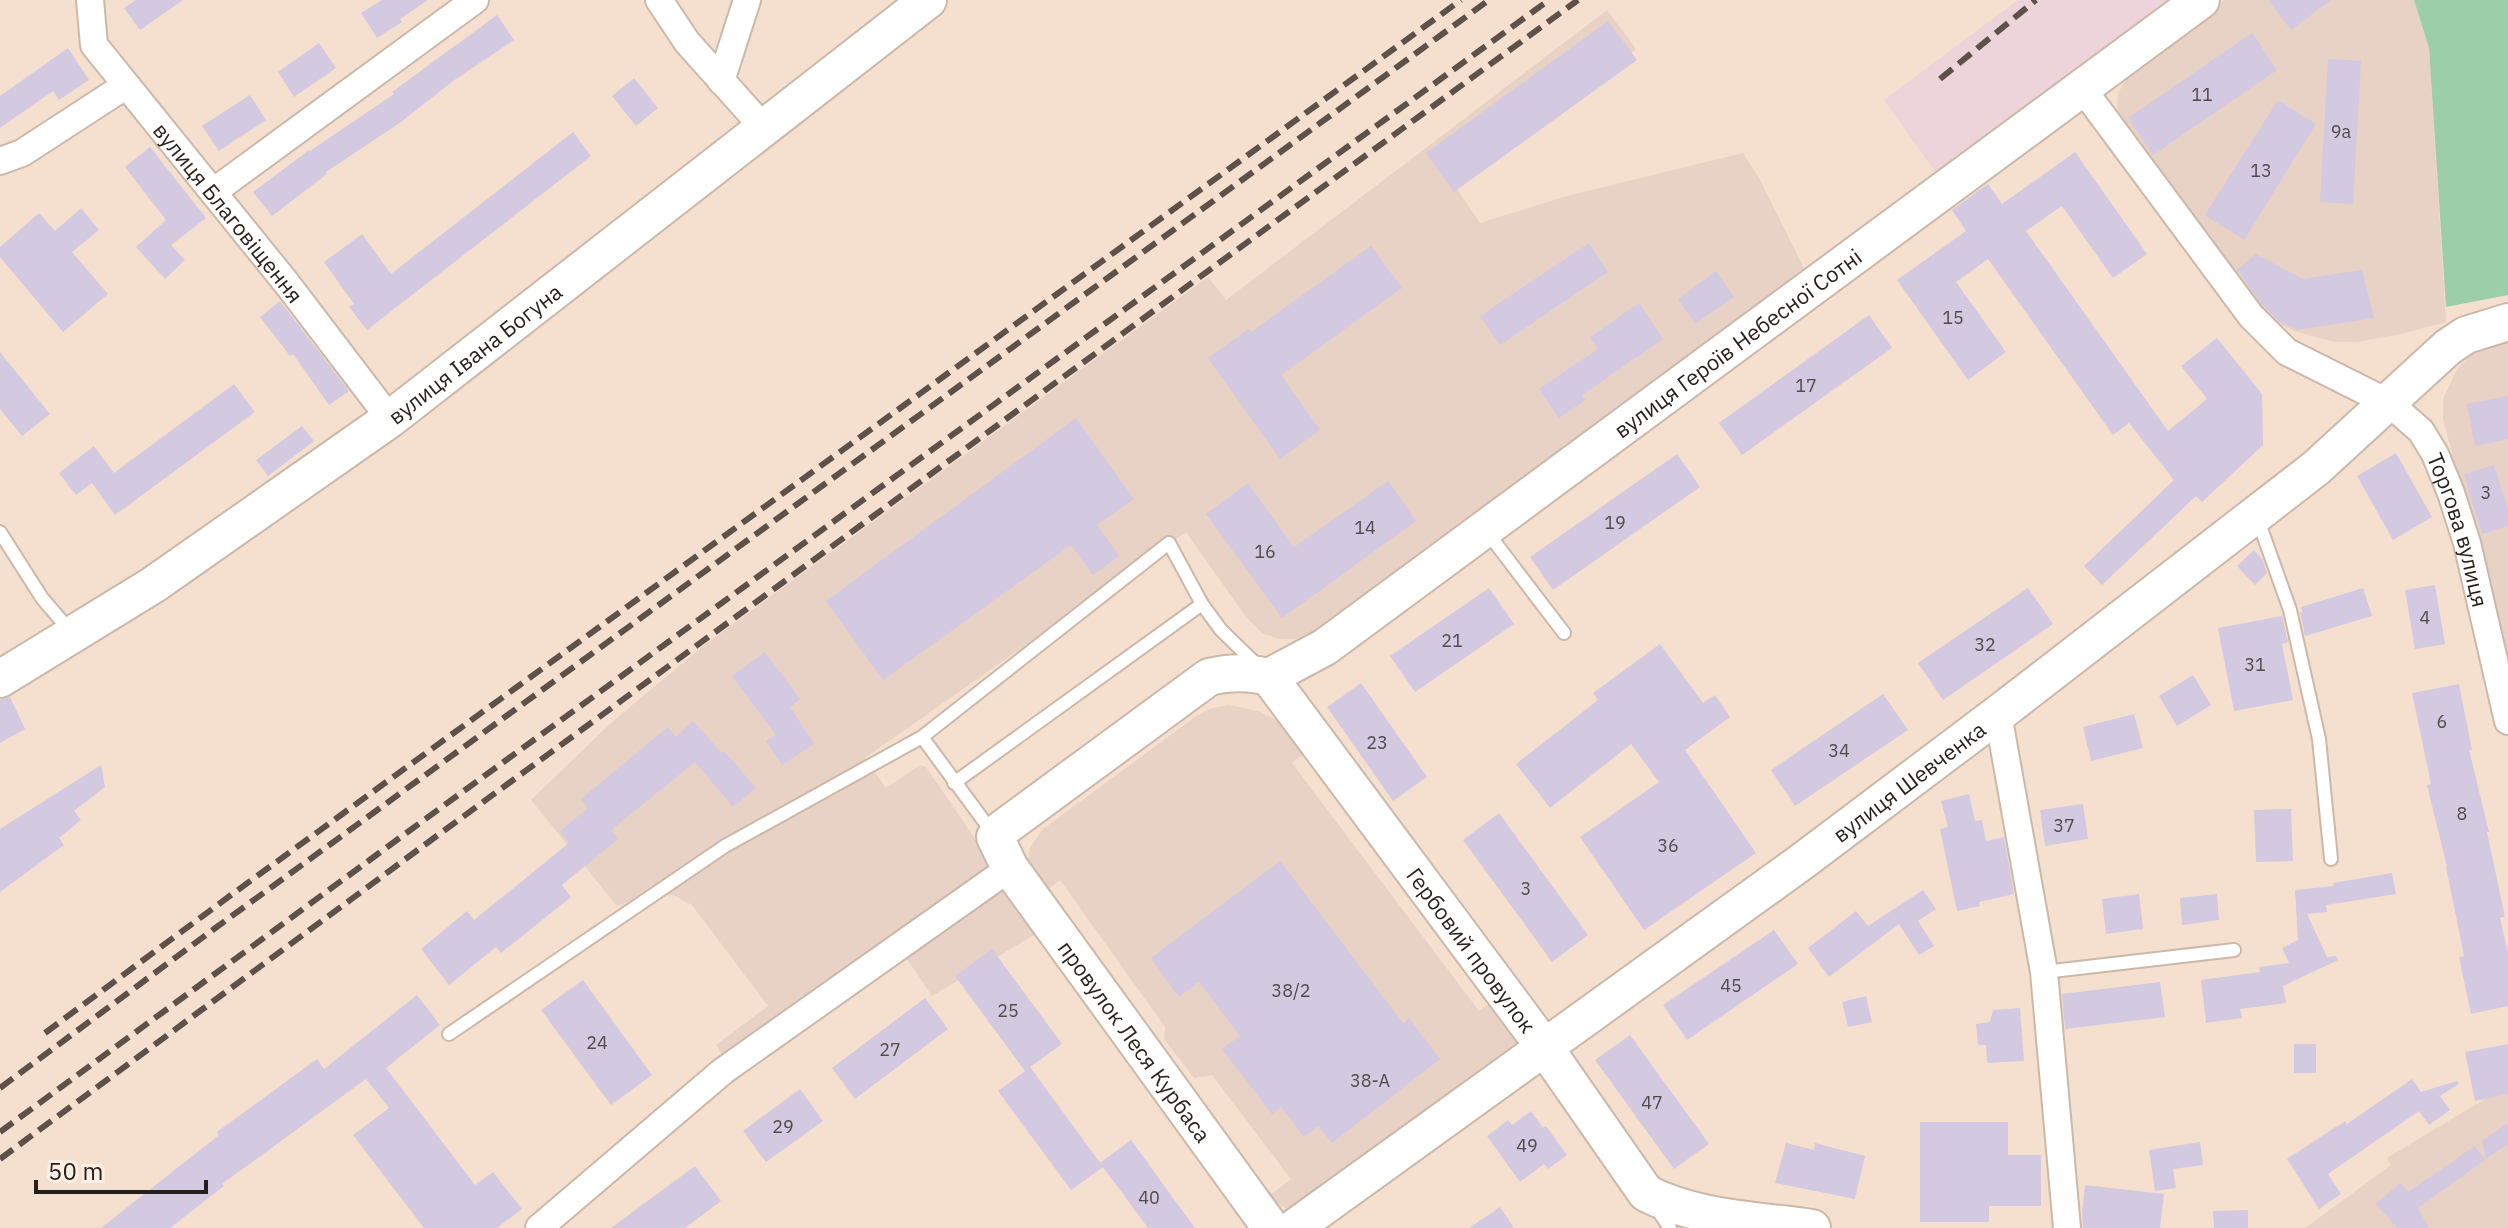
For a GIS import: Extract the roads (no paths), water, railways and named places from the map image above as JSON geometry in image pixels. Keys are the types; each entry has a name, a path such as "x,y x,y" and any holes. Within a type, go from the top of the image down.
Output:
{"street":[{"name":"вулиця Благовіщення","path":"90,0 94,45 288,285 390,419"},
{"path":"213,192 475,0"},
{"path":"659,0 687,42 763,127"},
{"path":"721,81 747,0"},
{"name":"вулиця Івана Богуна","path":"0,679 153,585 390,419 928,0"},
{"name":"вулиця Героїв Небесної Сотні","path":"1269,677 1325,647 2201,0"},
{"path":"0,161 22,153 125,86"},
{"name":"Торгова вулиця","path":"2082,88 2251,316 2287,352 2389,403 2421,431 2435,454 2467,543 2508,721"},
{"name":"вулиця Шевченка","path":"1294,1228 1868,813 1998,714 2316,468 2448,347 2466,335 2508,322"},
{"path":"539,1228 723,1071 1003,852 1002,829 1209,677 1230,672 1251,672 1269,677"},
{"name":"Гербовий провулок","path":"1269,677 1545,1048 1646,1193"},
{"path":"1998,714 2044,972 2067,1228"},
{"name":"провулок Леся Курбаса","path":"1003,852 1271,1228"},
{"path":"1646,1193 1697,1212 1812,1228"}],"lane":[{"path":"2256,514 2290,610 2319,739 2331,859"},
{"path":"1485,529 1564,633"},
{"path":"0,532 42,598 73,635"},
{"path":"449,1034 725,846 922,737 1169,543 1202,604 1221,630 1269,677"},
{"path":"954,783 1202,604"},
{"path":"922,737 1003,852"},
{"path":"2044,972 2234,950"},
{"name":"Гербовий провулок","path":"1646,1193 1670,1228"}],"railway":[{"path":"45,1033 1461,0"},
{"path":"0,1088 1489,0"},
{"path":"0,1132 1549,0"},
{"path":"0,1159 1578,0"},
{"path":"1940,79 2036,0"}]}
